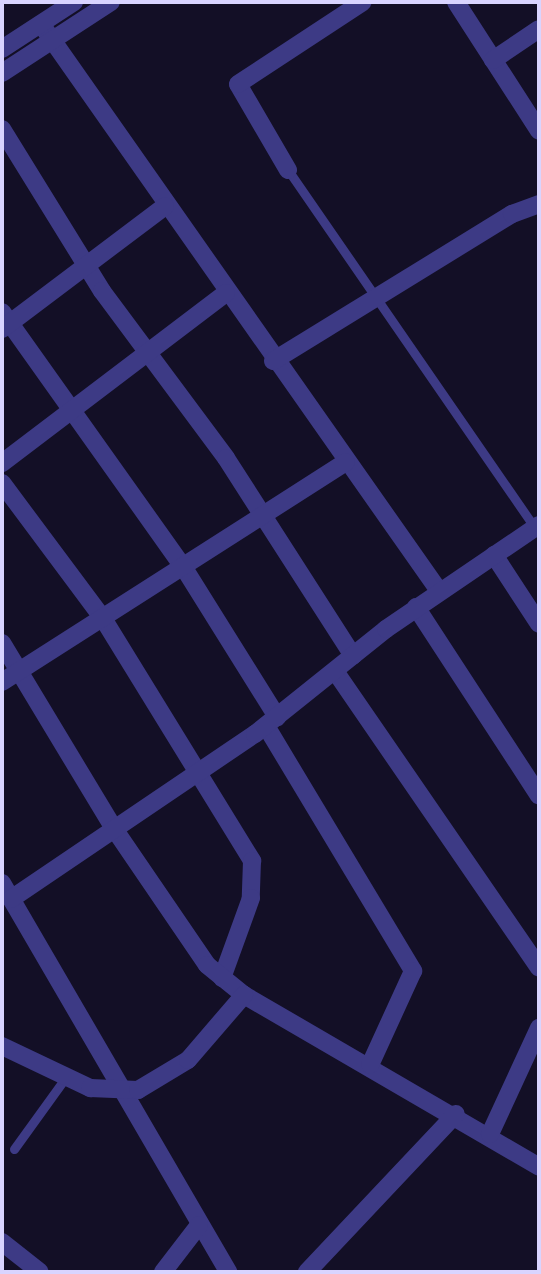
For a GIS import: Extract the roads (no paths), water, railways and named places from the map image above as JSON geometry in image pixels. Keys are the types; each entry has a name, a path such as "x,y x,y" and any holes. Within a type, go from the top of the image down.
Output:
{"street":[{"path":"2,49 74,2"},
{"path":"2,72 111,2"},
{"path":"288,170 238,84 363,2"},
{"path":"456,2 539,131"},
{"path":"41,24 273,361 439,592"},
{"path":"493,60 539,29"},
{"path":"2,129 86,266 146,354 264,515 353,656"},
{"path":"273,361 377,296 539,204"},
{"path":"165,206 86,266 4,322 72,410 184,568 413,971 370,1065"},
{"path":"2,463 226,293"},
{"path":"2,682 104,620 346,462"},
{"path":"2,483 104,620 196,774 247,851 254,874 222,978"},
{"path":"228,1272 120,1093 6,891 115,830 272,722 416,607 537,526"},
{"path":"494,555 539,624"},
{"path":"416,607 539,796"},
{"path":"2,643 115,830 222,978 244,995 456,1114 539,1167"},
{"path":"335,671 539,968"},
{"path":"2,1046 66,1077 120,1093 167,1078 244,995"},
{"path":"490,1134 539,1028"},
{"path":"307,1272 456,1114"},
{"path":"163,1272 198,1225"},
{"path":"2,1242 40,1272"}],"lane":[{"path":"288,170 537,526"},
{"path":"14,1149 66,1077"}]}
